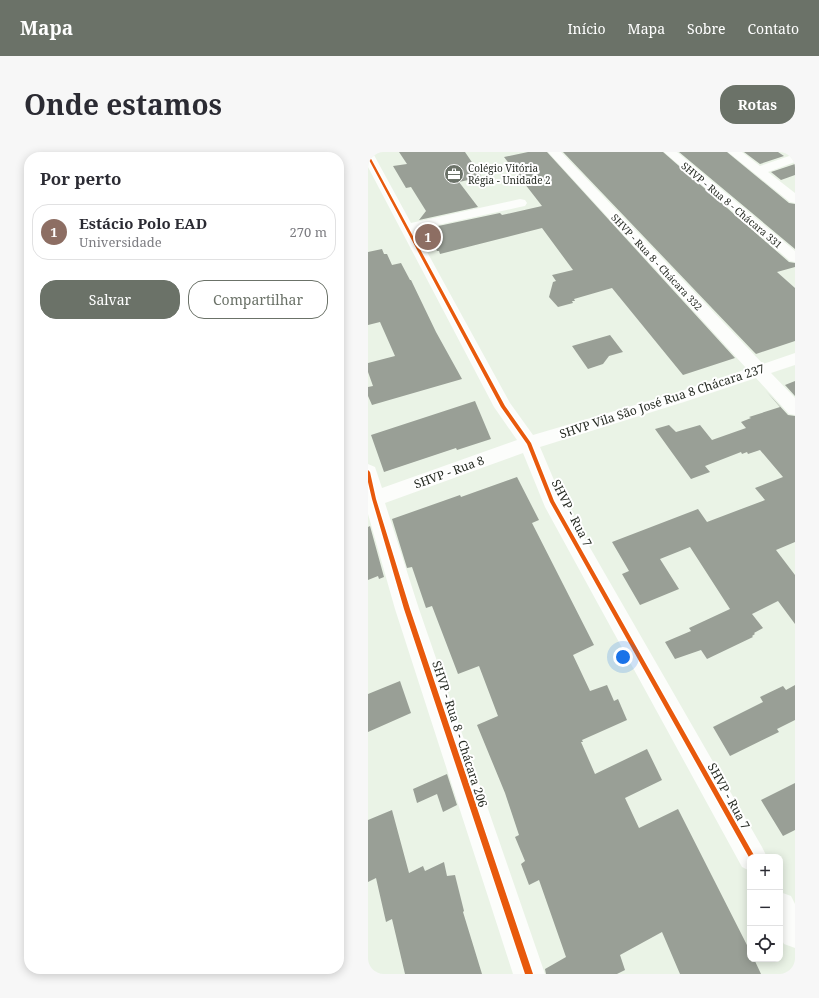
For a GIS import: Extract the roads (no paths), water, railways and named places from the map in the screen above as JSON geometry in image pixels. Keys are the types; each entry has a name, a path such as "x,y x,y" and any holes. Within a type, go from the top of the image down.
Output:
{"street":[{"name":"SHVP - Rua 8 - Chácara 332","path":"554,152 795,409"},
{"name":"SHVP - Rua 8 - Chácara 331","path":"670,152 795,258"},
{"path":"734,152 795,199"},
{"name":"SHVP - Rua 7","path":"368,155 503,407 529,443 552,501 750,854"},
{"path":"758,171 795,158"},
{"path":"407,228 520,203"},
{"name":"SHVP Vila São José Rua 8 Chácara 237","path":"529,443 678,398 795,359"},
{"name":"SHVP - Rua 8","path":"371,500 529,443"},
{"name":"SHVP - Rua 8 - Chácara 206","path":"368,472 371,500 529,974"},
{"path":"783,912 795,933"}],"place":[{"name":"Colégio Vitória Régia - Unidade 2","path":"454,174"},
{"name":"Estácio Polo EAD","path":"428,237"}]}
